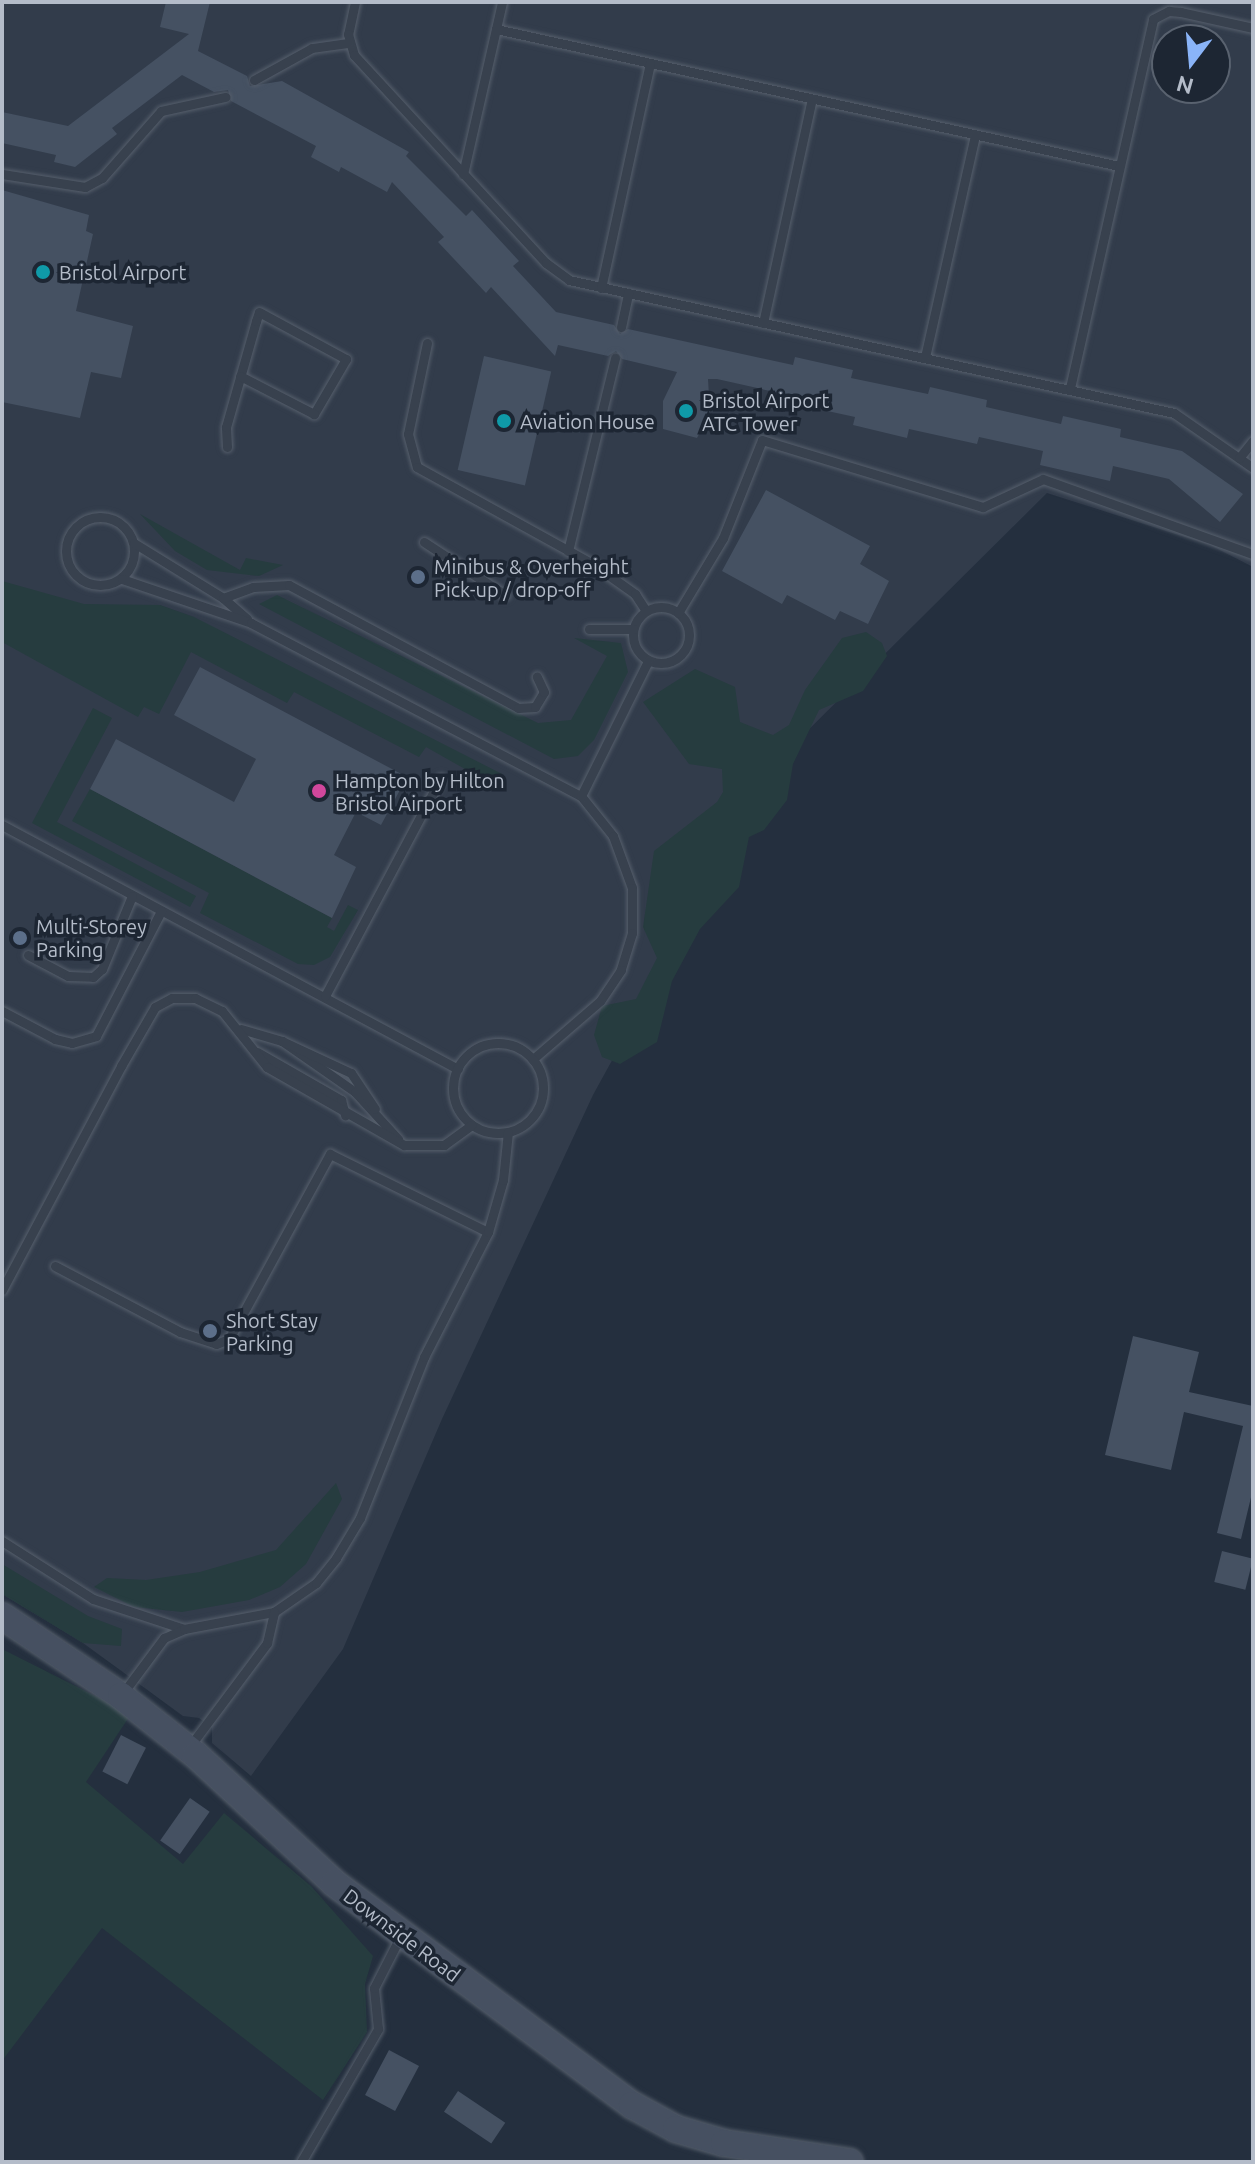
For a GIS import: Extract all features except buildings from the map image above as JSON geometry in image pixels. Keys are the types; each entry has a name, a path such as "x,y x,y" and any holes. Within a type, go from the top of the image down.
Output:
{"street":[{"name":"Downside Road","path":"2,1616 121,1696 188,1748 334,1883 632,2105 676,2129 724,2143 850,2162"}],"lane":[{"path":"355,2 349,43 354,55 559,275 601,288 1174,413 1253,468"},
{"path":"463,174 502,2"},
{"path":"1070,388 1153,19 1181,12 1253,28"},
{"path":"496,29 1119,166"},
{"path":"254,80 312,48 349,43"},
{"path":"601,288 650,63"},
{"path":"2,174 67,189 85,187 102,178 161,111 225,97"},
{"path":"763,323 812,99"},
{"path":"925,357 975,135"},
{"path":"621,327 628,293"},
{"path":"227,447 226,427 240,376 259,312 346,359 314,414 240,376"},
{"path":"427,343 408,434 417,467 568,551 635,594 646,611"},
{"path":"568,551 615,358"},
{"path":"678,613 723,538 762,440 983,507 1043,479 1253,554"},
{"path":"1239,458 1253,441"},
{"path":"251,623 223,598 134,543 119,522 99,516 79,524 66,545 69,566 88,584 99,586 122,579 251,623 581,796 613,836 632,888 632,933 621,970 600,1001 533,1059"},
{"path":"424,542 505,595"},
{"path":"122,579 134,559 134,543"},
{"path":"223,598 253,587 289,585 518,708 535,707 544,692 537,677"},
{"path":"662,607 678,613 688,628 687,646 675,660 648,661 635,648 633,629 646,611 662,607"},
{"path":"589,629 633,629"},
{"path":"581,796 648,661"},
{"path":"325,996 441,778"},
{"path":"2,825 458,1069"},
{"path":"28,955 68,976 93,977 102,969 132,896"},
{"path":"2,1011 55,1039 72,1043 96,1036 161,911"},
{"path":"2,1290 155,1007 172,998 195,998 222,1011 286,1081 404,1145 444,1145 472,1125"},
{"path":"241,1029 282,1041 355,1092 404,1145"},
{"path":"486,1045 512,1045 533,1059 543,1083 538,1109 520,1128 508,1132 472,1125 456,1105 458,1069 486,1045"},
{"path":"121,1696 147,1656 164,1638 184,1629 274,1612 316,1583 360,1518 424,1357 488,1232 503,1180 508,1132"},
{"path":"55,1266 180,1332 216,1344 229,1339 330,1154 488,1232"},
{"path":"2,1541 93,1599 184,1629"},
{"path":"188,1748 267,1643 274,1612"},
{"path":"301,2162 378,2029 374,1988 401,1934"}],"shaded area":[{"name":"Bristol Airport","path":"2,2 1253,2 1253,567 1210,545 1047,493 776,762 593,1095 442,1419 343,1649 251,1776 212,1743 212,1728 199,1718 183,1716 83,1643 2,1594"}],"green space":[{"path":"140,514 240,570 246,558 283,565 259,576 207,570 175,551"},
{"path":"2,581 84,604 160,605 194,617 504,775 495,786 426,747 419,757 294,692 287,703 191,652 159,714 144,707 138,717 2,642"},
{"path":"277,595 538,723 571,720 607,656 574,638 621,643 628,672 594,740 578,756 554,759 259,604"},
{"path":"866,632 882,643 887,656 863,691 819,710 793,764 787,800 764,830 749,837 739,887 700,929 672,981 657,1042 620,1064 602,1057 594,1035 602,1006 636,999 657,958 643,927 654,851 717,802 723,792 722,769 689,764 643,702 695,669 735,687 740,722 773,735 789,725 805,690 842,638"},
{"path":"93,708 112,718 57,822 196,896 190,907 32,823"},
{"path":"90,789 332,918 327,927 334,931 348,905 358,910 330,957 314,965 298,964 200,913 209,893 72,821"},
{"path":"336,1483 342,1499 306,1564 280,1587 249,1600 182,1612 134,1607 94,1587 107,1578 146,1580 200,1572 276,1550"},
{"path":"2,1564 88,1616 122,1629 121,1646 83,1643 2,1594"},
{"path":"2,1649 131,1714 86,1782 183,1864 224,1813 311,1886 373,1956 365,1984 367,2032 323,2100 102,1928 2,2061"}],"place":[{"name":"Bristol Airport","path":"43,272"},
{"name":"Bristol Airport ATC Tower","path":"686,411"},
{"name":"Aviation House","path":"504,421"},
{"name":"Minibus & Overheight Pick-up / drop-off","path":"418,577"},
{"name":"Hampton by Hilton Bristol Airport","path":"319,791"},
{"name":"Multi-Storey Parking","path":"20,938"},
{"name":"Short Stay Parking","path":"210,1331"}]}
